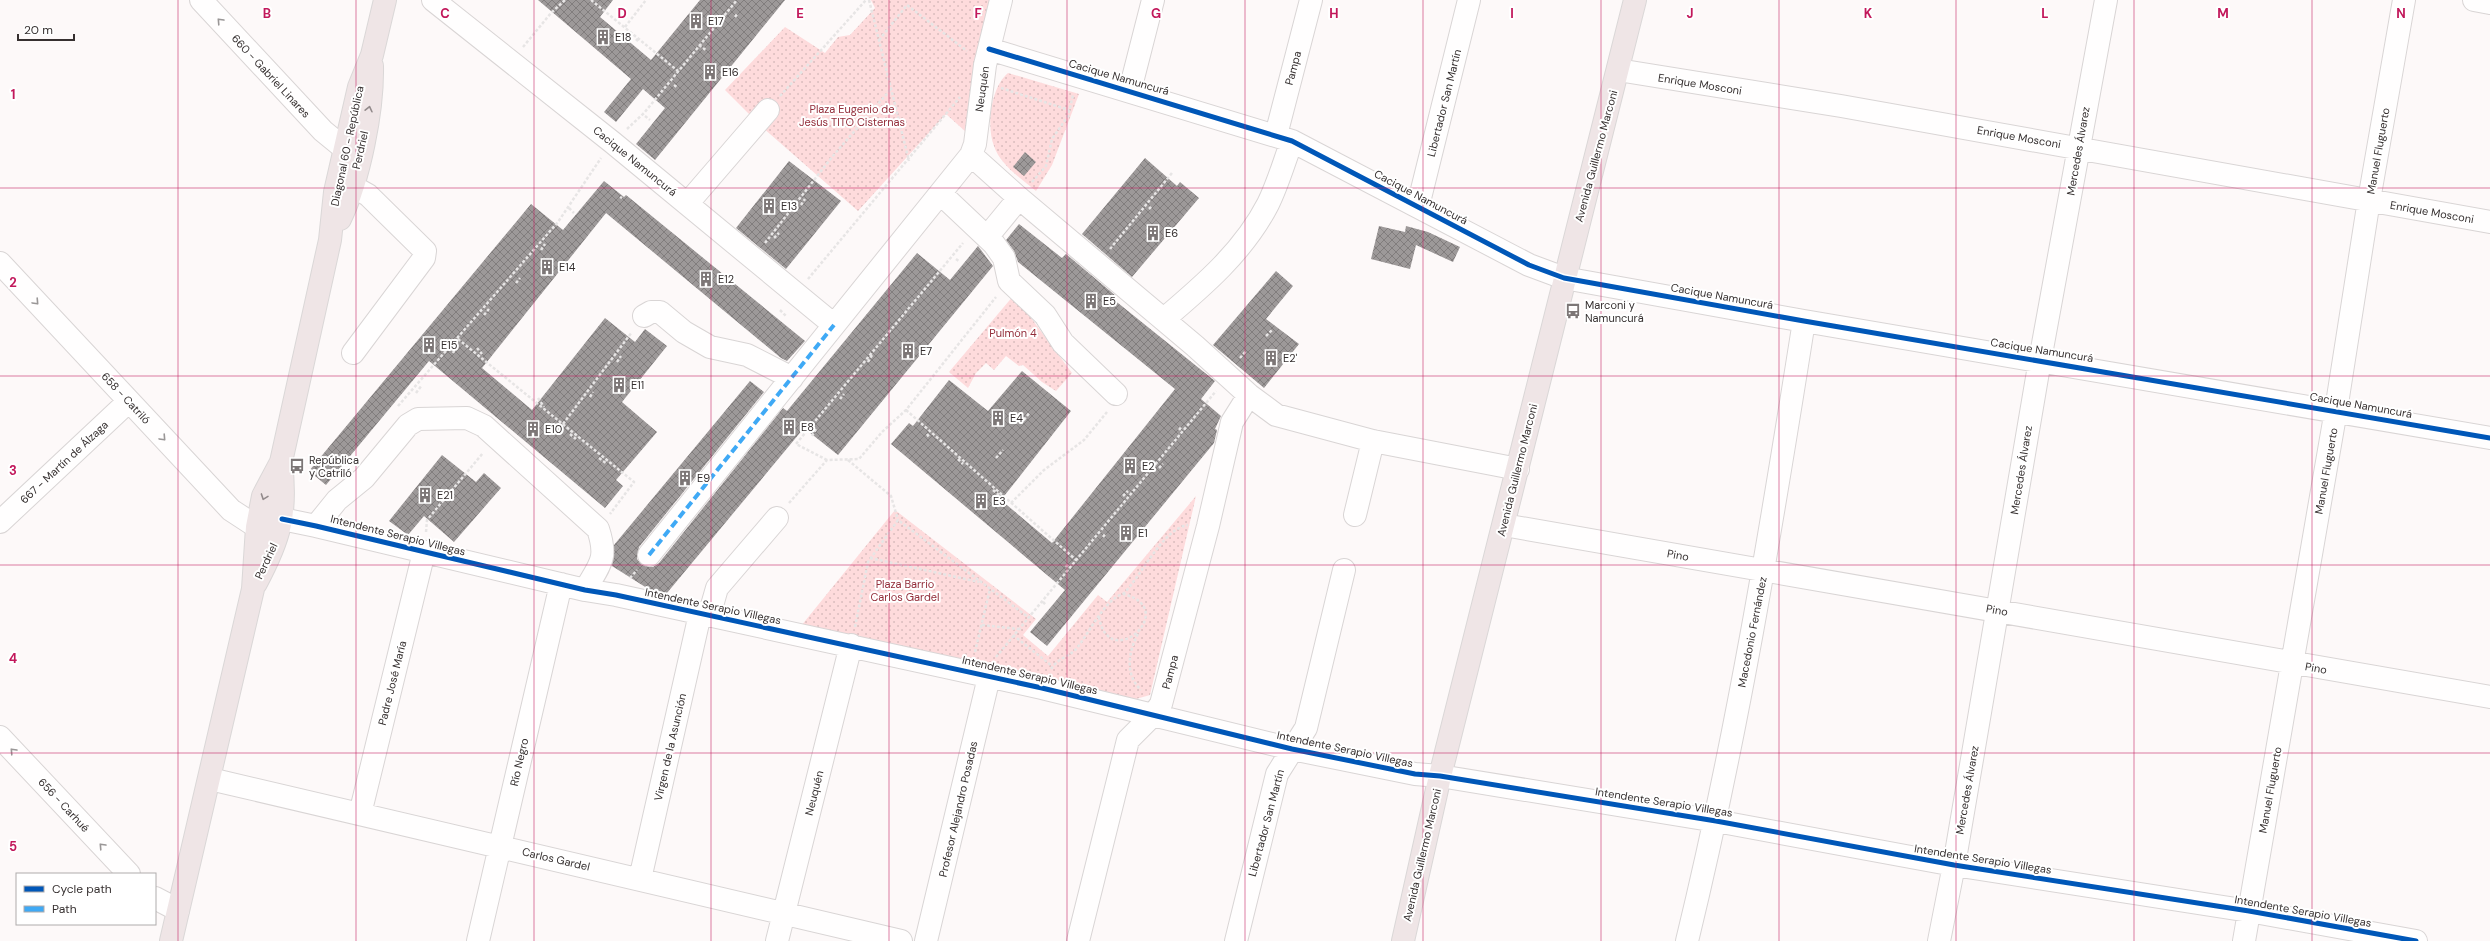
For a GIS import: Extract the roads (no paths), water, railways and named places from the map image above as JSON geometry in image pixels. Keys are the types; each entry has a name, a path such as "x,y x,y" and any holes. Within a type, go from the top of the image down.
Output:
{"main road":[{"path":"372,55 385,0"},
{"name":"Avenida Guillermo Marconi","path":"1403,941 1440,776 1635,0"},
{"name":"Diagonal 60 - República","path":"330,240 335,192 359,87 372,55"},
{"name":"Perdriel","path":"330,240 348,203 373,95 372,55"},
{"path":"171,941 210,779 253,589 256,527 264,496 281,462 330,240"},
{"name":"Perdriel","path":"253,589 274,550 282,519 285,493 281,462"}],"street":[{"name":"660 - Gabriel Linares","path":"200,0 323,130 345,149"},
{"name":"Neuquén","path":"971,155 975,144 986,66 1001,0"},
{"path":"1130,90 1153,0"},
{"name":"Pampa","path":"1164,319 1210,280 1255,224 1268,204 1284,138 1311,0"},
{"name":"Libertador San Martín","path":"1418,206 1469,0"},
{"name":"Mercedes Álvarez","path":"1939,941 1954,865 2040,360 2106,0"},
{"name":"Manuel Fluguerto","path":"2244,941 2293,664 2336,410 2369,200 2404,0"},
{"path":"2474,0 2490,3"},
{"name":"Cacique Namuncurá","path":"441,2 511,62 612,142 752,259 834,325"},
{"name":"Cacique Namuncurá","path":"986,66 1076,76 1130,90 1284,138 1418,206 1529,266 1564,278 1804,321 2336,410 2490,438"},
{"name":"Enrique Mosconi","path":"1618,70 2079,148 2490,222"},
{"path":"687,204 768,110"},
{"path":"649,556 971,155 1019,198 1164,319 1234,367 1249,395 1276,415 1290,420 1373,440 1518,469"},
{"path":"352,186 368,195 425,251 424,258 353,353"},
{"path":"941,194 982,232 1004,258 1009,281 1045,315 1063,343 1116,394"},
{"path":"982,232 1019,198"},
{"name":"658 - Catriló","path":"0,263 231,510 256,527"},
{"path":"644,316 651,312 660,312 684,332 710,346 747,355 792,378"},
{"name":"Macedonio Fernández","path":"1687,941 1716,821 1764,570 1804,321"},
{"name":"Pampa","path":"1158,709 1208,526 1232,422 1249,395"},
{"name":"667 - Martín de Álzaga","path":"0,522 128,401"},
{"path":"316,526 338,500 364,478 408,425 418,419 467,418 484,426 497,437 598,529 604,547 601,561 585,590"},
{"path":"1355,515 1373,440"},
{"name":"Virgen de la Asunción","path":"640,879 705,615 717,588 777,518"},
{"name":"Intendente Serapio Villegas","path":"282,519 585,590 616,595 851,645 1042,688 1158,709 1292,749 1414,774 1440,776 1716,821 1954,865 2249,911 2416,941"},
{"name":"Pino","path":"1504,525 1998,610 2293,664 2490,698"},
{"name":"Padre José María","path":"360,814 424,552"},
{"name":"Libertador San Martín","path":"1236,941 1277,774 1306,728 1344,570"},
{"name":"Río Negro","path":"478,941 561,584"},
{"name":"Neuquén","path":"777,941 851,645"},
{"name":"Profesor Alejandro Posadas","path":"926,941 981,675"},
{"path":"1078,941 1128,740 1158,709"},
{"name":"656 - Carhué","path":"0,736 128,873"},
{"name":"Carlos Gardel","path":"210,779 784,912 901,941"},
{"path":"156,899 178,910"}],"place":[{"name":"E17","path":"696,21"},
{"name":"E18","path":"603,37"},
{"name":"E16","path":"710,72"},
{"name":"E13","path":"769,206"},
{"name":"E6","path":"1153,233"},
{"name":"E14","path":"547,267"},
{"name":"E12","path":"706,279"},
{"name":"E5","path":"1091,301"},
{"name":"Marconi y Namuncurá","path":"1573,311"},
{"name":"E15","path":"429,345"},
{"name":"E7","path":"908,351"},
{"name":"E2'","path":"1271,358"},
{"name":"E11","path":"619,385"},
{"name":"E4","path":"998,418"},
{"name":"E8","path":"789,427"},
{"name":"E10","path":"533,429"},
{"name":"República y Catriló","path":"297,466"},
{"name":"E2","path":"1130,466"},
{"name":"E9","path":"685,478"},
{"name":"E21","path":"425,495"},
{"name":"E3","path":"981,501"},
{"name":"E1","path":"1126,533"}],"park label":[{"name":"Plaza Eugenio de Jesús TITO Cisternas","path":"852,115"},
{"name":"Pulmón 4","path":"1013,333"},
{"name":"Plaza Barrio Carlos Gardel","path":"905,590"}]}
